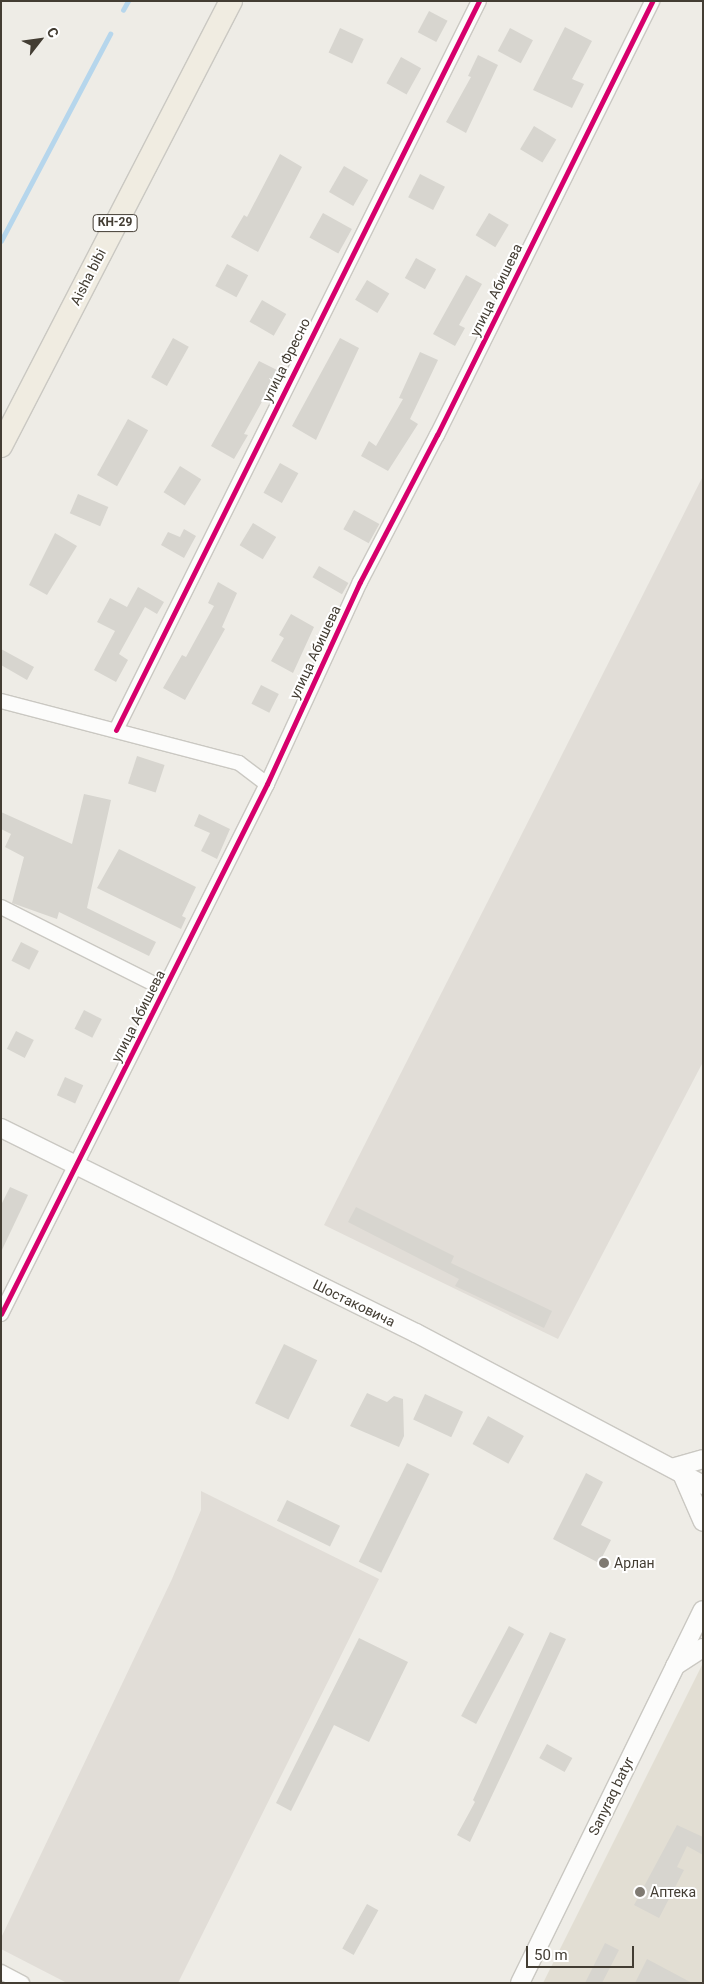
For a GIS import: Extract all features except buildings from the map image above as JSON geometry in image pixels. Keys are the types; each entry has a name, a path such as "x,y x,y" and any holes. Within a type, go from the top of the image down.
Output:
{"main road":[{"name":"Aisha bibi","path":"1,446 231,1"}],"street":[{"name":"улица Фресно","path":"116,730 479,1"},
{"name":"улица Абишева","path":"1,1314 266,784 360,582 437,435 652,1"},
{"path":"1,702 239,763 266,784"},
{"path":"1,907 164,989"},
{"name":"Шостаковича","path":"1,1128 416,1333 703,1485"},
{"path":"703,1459 677,1471 703,1522"},
{"name":"Sanyraq batyr","path":"520,1983 703,1610"},
{"path":"674,1666 703,1648"},
{"path":"1,1972 22,1983"}],"shaded area":[{"path":"703,476 703,1062 558,1339 324,1225"},
{"path":"201,1491 379,1579 178,1983 67,1983 1,1949 1,1938 172,1579 201,1510"},
{"path":"703,1663 703,1983 543,1983"}],"waterway":[{"path":"123,10 128,1"},
{"path":"1,241 110,34"}],"cycle path":[{"path":"116,730 479,1"},
{"path":"1,1314 267,784 360,582 437,435 652,1"}],"place":[{"name":"Арлан","path":"604,1563"},
{"name":"Аптека","path":"640,1892"}]}
